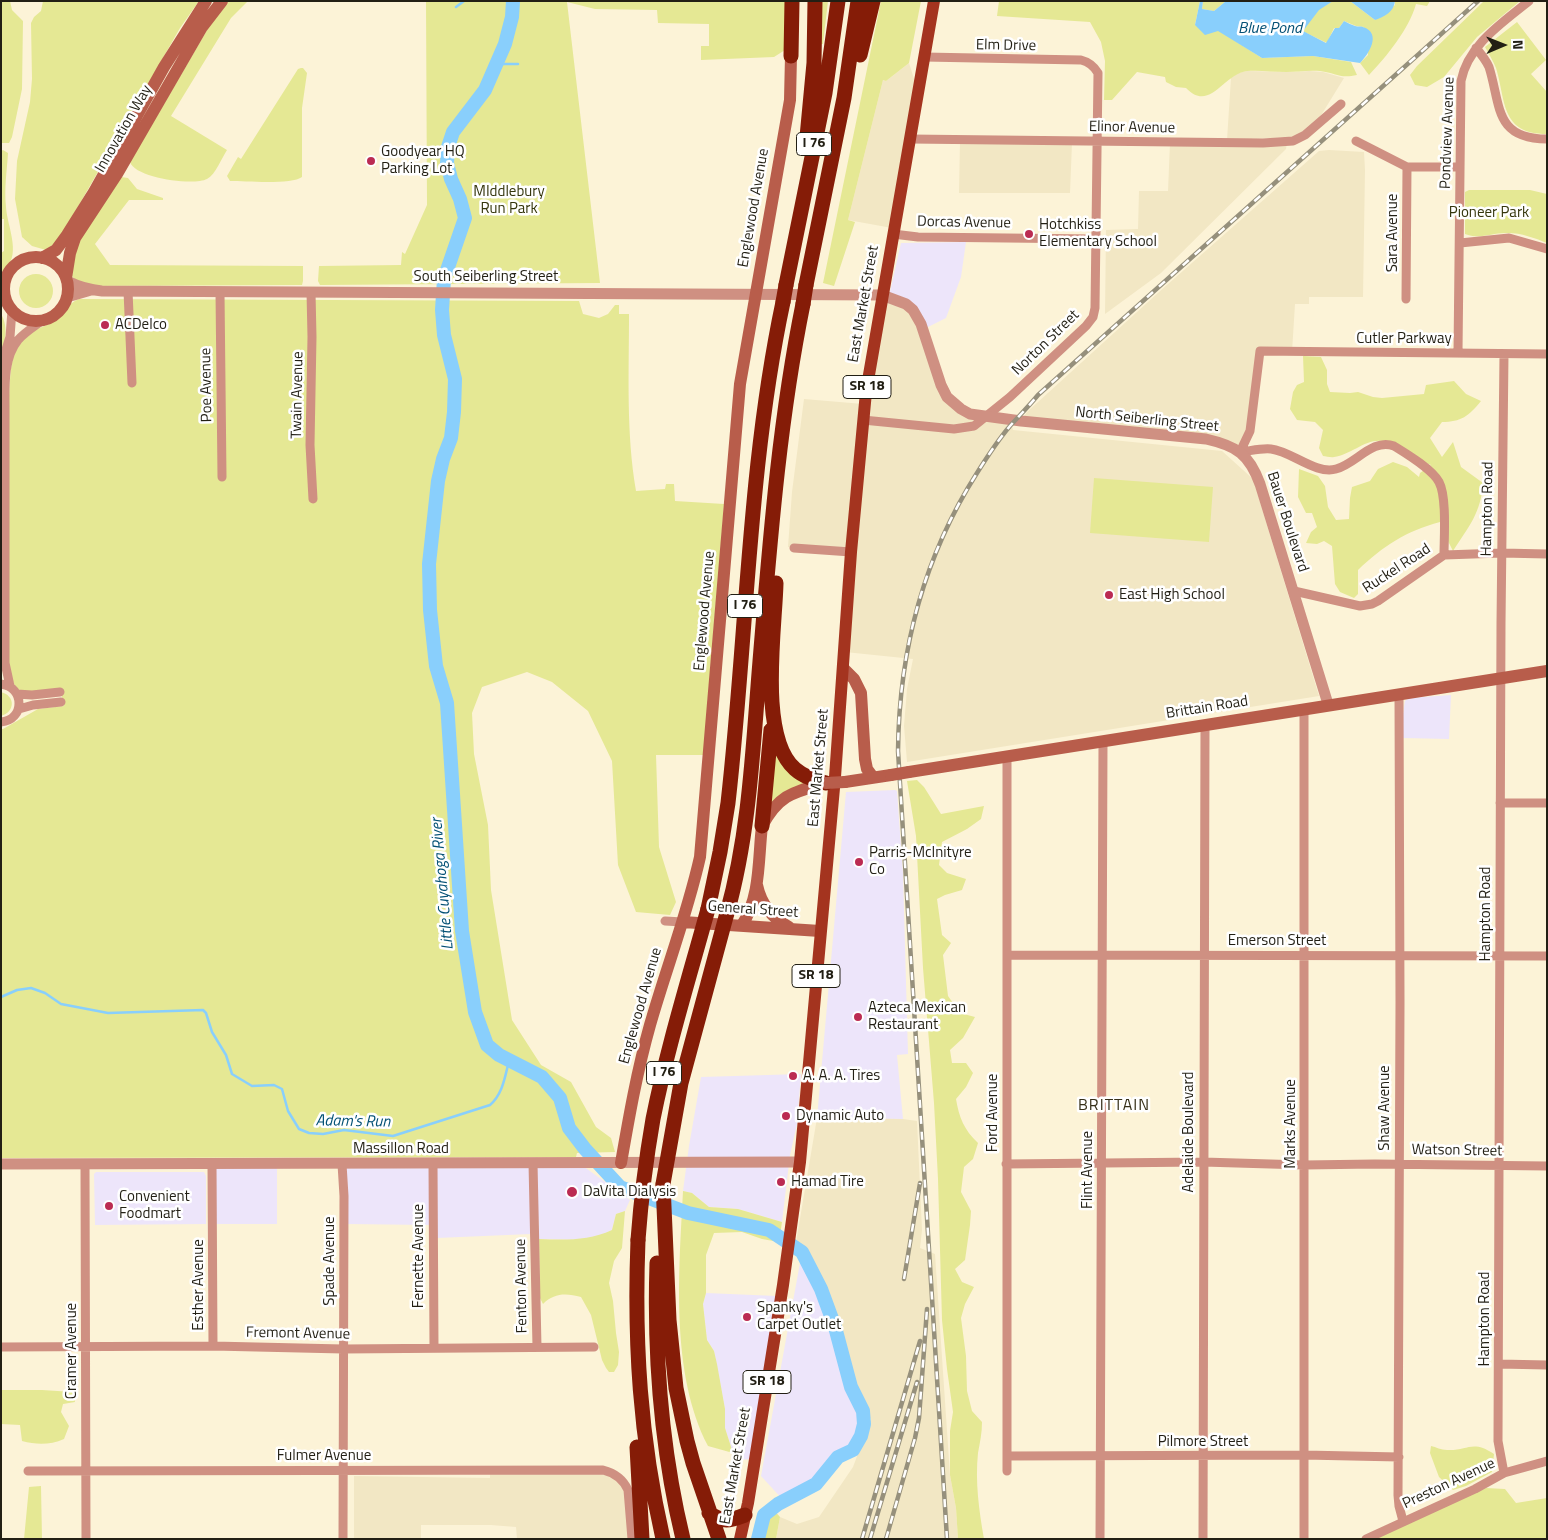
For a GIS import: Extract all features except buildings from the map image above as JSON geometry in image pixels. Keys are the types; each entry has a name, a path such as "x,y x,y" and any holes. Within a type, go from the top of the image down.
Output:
{"highway":[{"path":"791,56 792,1"},
{"path":"802,204 814,63 815,1"},
{"name":"I 76","path":"662,1539 647,1458 640,1394 636,1318 638,1240 644,1176 654,1118 674,1033 708,909 720,852 728,803 754,492 770,370 828,75 838,1"},
{"name":"I 76","path":"662,1241 663,1184 681,1083 738,867 750,782 778,458 789,376 850,62 858,1"},
{"path":"832,158 849,100 873,1"},
{"path":"762,826 773,715 778,458"},
{"path":"773,715 780,746 789,763 803,775 826,783"},
{"path":"662,1241 676,1388 687,1441 719,1539"},
{"path":"662,1241 656,1332 660,1398 667,1459 683,1539"},
{"path":"640,1394 637,1445 642,1539"},
{"path":"709,1513 723,1521 745,1515"}],"main road":[{"name":"Innovation Way","path":"42,258 56,250 67,235 94,192 164,66 206,1"},
{"name":"Innovation Way","path":"66,279 70,253 75,238 117,174 202,27 222,1"},
{"name":"East Market Street","path":"740,1539 791,1230 800,1162 835,777 851,552 863,420 882,295 934,1"},
{"name":"Englewood Avenue","path":"621,1163 633,1093 650,1025 683,922 700,857 740,384 790,100 791,56"},
{"path":"31,257 42,258 57,265 66,279 67,298 58,312 43,320 34,321 25,319 8,307 4,291 5,274 20,261 31,257"},
{"path":"843,668 854,679 860,693 865,759 867,769 873,777"},
{"name":"Brittain Road","path":"742,925 751,910 757,882 762,826 775,806 794,792 826,783 845,782 1328,704 1399,695 1547,671"},
{"path":"757,882 760,895 768,909 778,921 794,929"},
{"name":"General Street","path":"683,922 820,931"}],"street":[{"name":"Pondview Avenue","path":"1458,352 1461,81 1466,63 1476,48 1529,1"},
{"path":"1476,48 1488,66 1500,112 1507,124 1513,130 1526,137 1547,139"},
{"name":"Elm Drive","path":"924,57 991,60 1075,59 1087,61"},
{"name":"Norton Street","path":"863,420 963,428 974,426 1024,384 1093,317 1095,308 1098,74 1095,68 1087,61"},
{"name":"Elinor Avenue","path":"910,139 1222,144 1287,142 1305,134 1341,104"},
{"path":"1356,141 1407,167 1460,167"},
{"name":"Sara Avenue","path":"1406,299 1407,167"},
{"name":"Dorcas Avenue","path":"893,234 918,237 1095,239"},
{"path":"1460,243 1509,238 1547,249"},
{"name":"South Seiberling Street","path":"66,279 78,287 91,290 128,291 882,295"},
{"name":"South Seiberling Street","path":"67,298 91,290"},
{"path":"128,291 132,383"},
{"name":"Poe Avenue","path":"220,292 222,477"},
{"name":"Twain Avenue","path":"311,292 310,453 313,499"},
{"name":"North Seiberling Street","path":"882,295 906,304 916,315 922,327 941,386 947,397 970,414 1206,439 1225,444 1240,452 1271,449 1318,468 1330,470 1342,467 1377,446 1383,444 1394,446 1430,472 1439,482 1444,509 1444,555"},
{"path":"1,366 10,337 8,307"},
{"path":"43,320 14,346 8,364 5,394 6,685 18,694 32,696 60,692"},
{"name":"Cutler Parkway","path":"1240,452 1250,431 1260,352 1547,354"},
{"name":"Hampton Road","path":"1504,354 1500,679 1498,1364 1498,1441 1504,1473"},
{"name":"Bauer Boulevard","path":"1240,452 1253,466 1294,591 1328,704"},
{"path":"794,548 851,552"},
{"name":"Ruckel Road","path":"1294,591 1348,604 1366,605 1378,600 1444,555 1547,554"},
{"path":"1,722 11,719 19,709 18,694"},
{"name":"Shaw Avenue","path":"1399,695 1398,1495 1403,1521"},
{"path":"19,709 33,705 61,702"},
{"name":"Marks Avenue","path":"1304,709 1304,1539"},
{"name":"Adelaide Boulevard","path":"1203,1539 1205,725"},
{"name":"Flint Avenue","path":"1100,1539 1103,741"},
{"name":"Ford Avenue","path":"1007,756 1007,1471"},
{"path":"1500,803 1547,803"},
{"path":"665,921 683,922"},
{"name":"Emerson Street","path":"1008,955 1204,956 1305,954 1547,956"},
{"name":"Massillon Road","path":"1,1164 800,1162"},
{"name":"Watson Street","path":"1006,1164 1203,1162 1304,1166 1399,1164 1547,1166"},
{"name":"Fernette Avenue","path":"433,1163 434,1348"},
{"name":"Fenton Avenue","path":"533,1163 537,1347"},
{"name":"Cramer Avenue","path":"85,1164 86,1539"},
{"name":"Esther Avenue","path":"212,1164 213,1346"},
{"name":"Spade Avenue","path":"342,1164 344,1196 344,1539"},
{"name":"Fremont Avenue","path":"1,1347 594,1348"},
{"path":"1498,1364 1547,1365"},
{"name":"Pilmore Street","path":"1007,1456 1304,1455 1399,1457"},
{"name":"Preston Avenue","path":"1366,1539 1504,1473 1547,1461"},
{"name":"Fulmer Avenue","path":"28,1471 590,1469 609,1472 626,1485 632,1539"}],"shaded area":[{"path":"909,63 916,85 892,228 848,220 883,80 886,81"},
{"path":"1247,71 1323,72 1344,78 1320,117 1295,137 1227,140 1231,78 1238,73"},
{"path":"960,142 1072,143 1070,193 959,193"},
{"path":"1287,142 1286,149 1161,273 1105,314 1106,230 1138,229 1139,191 1168,191 1170,143"},
{"path":"1319,151 1364,152 1363,297 1309,297 1309,304 1295,304 1292,352 1261,352 1250,431 1240,452 1225,443 1021,421 1027,412 1159,292"},
{"path":"966,242 961,277 946,318 926,328 889,296 901,243"},
{"path":"884,298 897,302 917,319 942,390 981,419 962,427 865,419"},
{"path":"804,399 863,404 850,549 788,547 792,492"},
{"name":"East High School","path":"986,419 1011,422 1013,430 1222,451 1253,479 1319,696 907,762 904,726 907,689 913,659 845,652 865,423 956,431"},
{"path":"1451,695 1449,739 1403,738 1405,701 1409,698"},
{"path":"897,791 903,874 908,1054 897,1055 903,1119 817,1118 846,792"},
{"path":"801,1074 797,1124 790,1155 782,1222 738,1209 709,1207 692,1193 683,1191 701,1077"},
{"path":"817,1118 903,1119 917,1121 922,1230 920,1248 935,1254 950,1475 956,1508 958,1539 776,1539 780,1517 797,1524 819,1517 853,1467 871,1419 863,1411 851,1387 835,1327 821,1289 802,1252 795,1248"},
{"path":"432,1164 431,1225 346,1224 344,1166"},
{"path":"214,1165 277,1165 277,1224 214,1224"},
{"path":"435,1165 531,1165 531,1234 437,1238"},
{"path":"583,1166 630,1200 625,1211 616,1214 612,1230 603,1235 581,1240 539,1239 536,1167"},
{"path":"96,1172 204,1172 206,1176 206,1224 95,1225 94,1174"},
{"path":"802,1252 821,1289 835,1327 851,1387 863,1411 864,1424 861,1436 853,1450 838,1457 816,1484 784,1501 761,1476"},
{"path":"706,1293 777,1296 754,1459 735,1460 725,1428 725,1409 714,1351 707,1340 703,1304"},
{"path":"490,1473 609,1473 624,1486 630,1539 517,1539 516,1527 421,1525 421,1539 354,1539 354,1476 490,1478"}],"green space":[{"path":"1,1 10,1 12,10 23,21 22,89 12,137 9,143 1,143"},
{"path":"43,1 199,1 180,28 59,240 46,250 32,246 22,237 15,199 17,161 30,102 32,79 31,23 34,17 41,11"},
{"path":"229,1 248,1 231,18 171,116 227,150 218,166 207,179 190,182 153,176 134,168 130,162 210,25"},
{"name":"MIddlebury Run Park","path":"426,1 789,1 785,50 774,57 701,60 701,46 709,46 709,24 658,23 657,10 595,9 567,2 600,283 320,285 318,281 319,266 401,265 402,252 405,254 427,205"},
{"path":"820,1 828,1 823,44 820,44"},
{"path":"881,1 921,1 909,63 886,81 883,80 848,220 855,222 834,286 823,283"},
{"path":"999,1 1200,1 1195,25 1218,30 1262,58 1313,56 1351,62 1357,75 1342,76 1316,71 1247,71 1231,78 1210,94 1202,96 1195,95 1186,88 1176,87 1166,82 1165,77 1137,72 1112,100 1104,100 1105,61 1101,42 1090,22 997,16"},
{"path":"1203,1 1226,1 1214,11 1202,9"},
{"path":"1333,1 1350,1 1375,20 1395,5 1395,1 1430,1 1427,6 1416,4 1403,32 1390,51 1369,75 1360,63 1368,55 1364,27 1344,21 1339,28 1334,28 1327,43 1302,31 1319,9"},
{"path":"1484,1 1520,1 1477,37 1444,77 1427,87 1415,85 1410,75 1417,66"},
{"path":"1517,22 1546,60 1531,74 1547,92 1547,134 1532,132 1521,128 1513,122 1504,103 1496,68 1485,47"},
{"path":"301,68 307,73 302,108 302,177 279,182 230,181 227,176 238,157 241,159 298,69"},
{"path":"3,150 8,153 5,200 13,251 12,259 8,266 1,272 1,253 4,251 4,219 1,219 1,151"},
{"path":"121,177 128,178 137,189 163,198 163,200 129,200 95,244 110,265 303,266 302,285 89,286 76,281 72,276 76,242"},
{"name":"Pioneer Park","path":"1469,190 1530,190 1547,194 1547,243 1513,233 1481,236 1465,234 1465,192"},
{"path":"36,274 43,275 48,279 52,284 52,298 48,303 43,307 36,308 29,307 24,303 20,298 19,291 20,284 24,279 29,275"},
{"path":"79,299 579,301 583,314 599,318 608,314 615,305 619,305 619,314 629,314 629,425 636,491 665,489 666,484 674,484 675,501 724,504 704,755 656,755 659,847 676,902 670,915 636,912 618,865 612,761 588,711 552,682 527,672 482,687 472,713 474,754 488,825 491,890 512,1020 541,1065 571,1082 596,1127 611,1138 615,1152 577,1153 576,1157 1,1158 1,729 38,709 64,706 60,688 31,693 16,689 8,669 9,396 11,371 14,354 22,340 31,332 56,320 72,303"},
{"path":"1,314 6,330 1,359"},
{"path":"1303,356 1321,357 1327,370 1327,384 1330,392 1358,392 1382,398 1424,394 1426,385 1454,381 1466,394 1481,401 1473,411 1464,417 1454,421 1442,422 1430,438 1442,457 1453,442 1461,467 1483,483 1480,503 1464,534 1453,551 1447,539 1446,495 1439,496 1442,514 1440,522 1416,530 1396,540 1367,561 1358,570 1358,594 1354,598 1340,592 1335,584 1332,546 1324,541 1317,544 1306,543 1311,532 1317,527 1312,513 1306,513 1298,497 1299,469 1318,476 1325,486 1328,507 1336,520 1349,519 1352,487 1370,481 1378,469 1393,462 1407,467 1419,477 1420,473 1431,465 1396,445 1382,441 1370,442 1340,456 1323,456 1319,448 1323,430 1315,422 1297,420 1290,409 1293,392 1297,385 1304,382"},
{"path":"1094,478 1213,487 1209,542 1090,533"},
{"path":"1,692 9,697 12,704 9,711 1,716"},
{"path":"774,748 813,783 769,810"},
{"path":"917,780 924,787 941,814 984,806 981,819 967,829 942,842 939,865 947,873 966,879 962,890 937,899 942,935 951,943 943,955 948,996 960,1013 975,1017 963,1038 950,1050 952,1063 966,1063 973,1073 966,1087 956,1099 963,1123 978,1143 973,1159 964,1167 961,1192 971,1211 970,1225 965,1260 955,1269 962,1282 974,1287 965,1304 961,1318 966,1356 967,1391 972,1411 982,1422 978,1453 977,1485 984,1539 958,1539 956,1508 950,1475 950,1431 953,1412 942,1320 934,1103 923,968 916,836 907,781"},
{"path":"683,1191 692,1193 709,1207 738,1209 782,1222 779,1242 762,1239 742,1232 714,1233 706,1255 706,1293 703,1304 707,1340 714,1351 717,1364 725,1409 725,1428 733,1453 708,1446 696,1417 688,1387 682,1354 679,1288"},
{"path":"625,1211 622,1248 614,1261 609,1283 619,1352 618,1365 614,1372 609,1372 602,1360 591,1315 581,1297 560,1295 547,1300 543,1304 540,1298 539,1239 576,1239 603,1234 612,1230 616,1214"},
{"path":"1,1390 73,1392 75,1402 63,1404 61,1412 69,1426 64,1439 43,1444 22,1441 20,1425 1,1424"},
{"path":"1431,1446 1445,1450 1480,1447 1494,1454 1492,1472 1466,1486 1453,1490 1439,1477 1430,1453"},
{"path":"41,1486 42,1539 24,1539 29,1487"},
{"path":"1486,1488 1505,1489 1516,1503 1547,1498 1547,1539 1374,1539"},
{"path":"772,1508 780,1517 776,1539 758,1539 764,1515"}],"water":[{"name":"Blue Pond","path":"1200,1 1203,1 1202,9 1214,11 1226,1 1333,1 1319,10 1303,31 1326,43 1335,28 1339,28 1344,21 1369,30 1372,34 1372,44 1360,63 1313,56 1262,58 1218,31 1205,35 1195,25"},
{"path":"1350,1 1395,1 1391,11 1375,20"}],"waterway":[{"path":"456,7 464,1"},
{"name":"Little Cuyahoga River","path":"513,1 512,17 505,44 485,90 453,132 448,147 447,163 465,218 444,279 442,310 444,335 455,379 454,412 451,438 443,459 438,481 429,564 430,610 436,666 447,703 462,931 475,1012 487,1045 499,1055 542,1077 560,1098 569,1128 585,1149 620,1187 688,1213 769,1230 802,1252 821,1289 835,1327 851,1387 863,1411 864,1424 861,1436 853,1450 838,1457 816,1484 778,1504 764,1515 758,1539"},
{"path":"496,64 518,64"},
{"name":"Adam's Run","path":"1,997 17,990 31,988 45,993 61,1004 108,1013 203,1010 206,1013 212,1032 226,1055 232,1074 252,1086 274,1085 282,1089 288,1111 299,1129 309,1133 323,1134 344,1130 393,1136 490,1105 501,1090 509,1061"}],"railway":[{"path":"947,1539 898,751 899,714 909,641 929,572 942,538 958,505 977,473 1006,431 1038,395 1478,1"},
{"path":"904,1279 920,1183"},
{"path":"886,1539 919,1418 927,1309"},
{"path":"862,1539 920,1341"},
{"path":"870,1539 917,1382"}],"place":[{"name":"Goodyear HQ Parking Lot","path":"371,161"},
{"name":"Hotchkiss Elementary School","path":"1029,234"},
{"name":"ACDelco","path":"105,325"},
{"name":"East High School","path":"1109,595"},
{"name":"Parris-McInityre Co","path":"859,862"},
{"name":"Azteca Mexican Restaurant","path":"858,1017"},
{"name":"A. A. A. Tires","path":"793,1076"},
{"name":"Dynamic Auto","path":"786,1116"},
{"name":"Hamad Tire","path":"781,1182"},
{"name":"DaVita Dialysis","path":"572,1192"},
{"name":"Convenient Foodmart","path":"109,1206"},
{"name":"Spanky's Carpet Outlet","path":"747,1317"}],"district":[{"name":"BRITTAIN","path":"1114,1106"}]}
